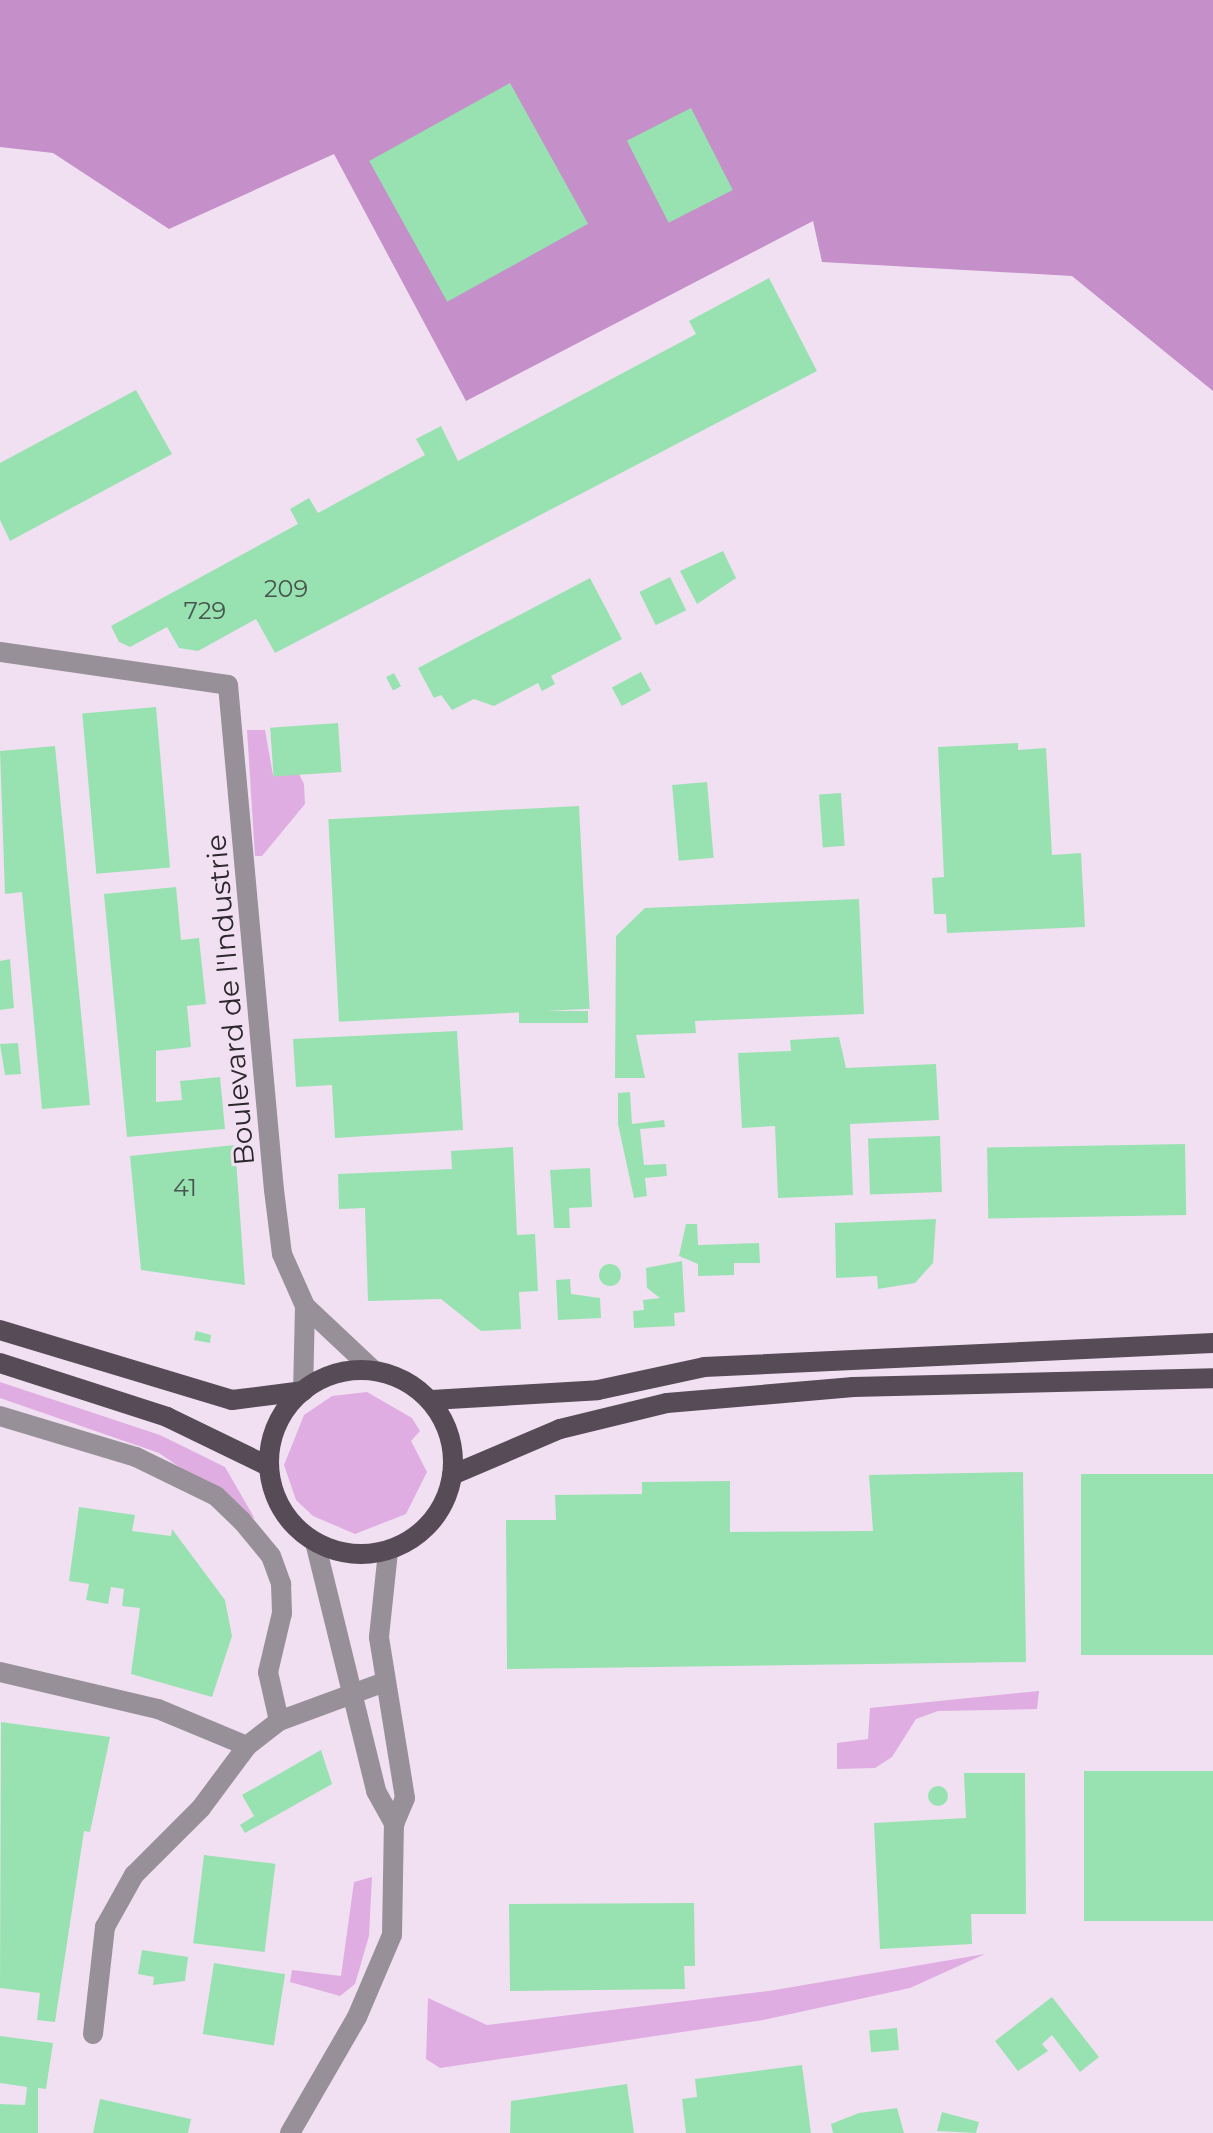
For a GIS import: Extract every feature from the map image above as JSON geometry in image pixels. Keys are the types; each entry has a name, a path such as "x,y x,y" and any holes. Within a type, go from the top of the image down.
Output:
{"main road":[{"path":"0,1330 232,1400 303,1391"},
{"path":"432,1400 598,1390 719,1366 1213,1343"},
{"path":"0,1363 167,1417 268,1466"},
{"path":"372,1369 396,1373 432,1400 451,1447 452,1475 443,1503 418,1535 388,1551 337,1555 316,1546 286,1514 268,1466 280,1416 303,1391 323,1377 372,1369"},
{"path":"452,1475 560,1429 667,1403 853,1387 1213,1378"}],"street":[{"name":"Boulevard de l'Industrie","path":"0,652 228,685 282,1254 305,1306 372,1369"},
{"name":"Boulevard de l'Industrie","path":"303,1391 305,1306"},
{"path":"0,1416 136,1457 216,1496 242,1521 271,1556 281,1584 268,1672 279,1721"},
{"path":"316,1546 376,1791 394,1824"},
{"path":"290,2133 357,2017 392,1935 394,1824 405,1798 379,1637 388,1551"},
{"path":"0,1672 158,1709 247,1746"},
{"path":"93,2034 105,1927 134,1875 201,1808 247,1746 279,1721 353,1690 385,1682"}],"shaded area":[{"path":"0,0 1213,0 1213,391 1072,276 822,262 813,221 466,401 334,154 169,229 53,153 0,147"},
{"path":"247,730 265,730 273,775 299,774 304,784 305,804 262,856 255,856"},
{"path":"0,1382 160,1435 225,1467 255,1519 159,1453 0,1398"},
{"path":"367,1392 412,1418 420,1431 411,1441 427,1472 406,1514 355,1534 313,1516 296,1500 284,1465 304,1415 332,1396"},
{"path":"1039,1691 1037,1709 938,1711 916,1719 892,1757 875,1768 837,1769 837,1743 868,1739 870,1708"},
{"path":"372,1877 369,1936 355,1984 340,1996 290,1982 292,1970 341,1976 354,1882"},
{"path":"985,1954 910,1988 763,2020 440,2068 426,2059 428,1998 487,2025 769,1991"}],"building":[{"path":"510,83 588,224 447,302 369,161"},
{"path":"691,108 733,190 669,223 627,141"},
{"path":"769,278 817,371 275,653 256,619 198,651 179,648 167,627 130,647 119,642 111,626 298,524 290,509 309,498 318,513 425,455 416,439 441,426 458,461 696,334 689,321"},
{"path":"136,390 172,454 10,541 0,520 0,463"},
{"path":"723,551 736,578 697,604 680,571"},
{"path":"670,577 686,610 656,625 639,592"},
{"path":"590,578 622,639 551,676 555,684 542,691 538,683 494,706 474,699 452,710 441,695 434,698 418,668"},
{"path":"641,672 651,691 622,706 612,687"},
{"path":"394,673 401,686 393,690 386,677"},
{"path":"156,707 170,867 96,874 82,713"},
{"path":"338,723 341,772 274,777 270,728"},
{"path":"1018,743 1018,750 1046,748 1052,855 1081,853 1085,927 947,933 946,914 934,914 932,878 944,877 938,747"},
{"path":"55,746 90,1105 42,1109 22,892 5,894 0,751"},
{"path":"707,782 714,858 679,861 672,785"},
{"path":"841,793 845,846 823,847 819,795"},
{"path":"579,806 590,1009 339,1022 328,819"},
{"path":"176,887 181,940 199,938 206,1004 187,1006 191,1047 156,1051 156,1102 182,1100 180,1081 220,1077 225,1129 127,1137 104,894"},
{"path":"859,899 864,1014 695,1021 696,1033 636,1035 645,1078 615,1078 616,936 645,908"},
{"path":"10,959 14,1008 0,1010 0,961"},
{"path":"519,1011 588,1011 588,1023 519,1023"},
{"path":"457,1031 463,1130 335,1138 332,1085 296,1087 293,1039"},
{"path":"839,1037 846,1068 936,1064 939,1120 850,1124 853,1195 778,1198 775,1126 742,1128 738,1053 791,1051 790,1040"},
{"path":"18,1043 21,1074 5,1075 0,1044"},
{"path":"630,1092 632,1124 664,1120 665,1127 640,1129 644,1165 666,1164 667,1176 645,1178 647,1196 634,1198 618,1124 618,1093"},
{"path":"940,1136 942,1192 870,1194 868,1139"},
{"path":"1185,1144 1186,1215 988,1218 987,1147"},
{"path":"235,1145 245,1285 141,1270 130,1156"},
{"path":"513,1147 517,1235 535,1234 538,1291 519,1292 521,1329 481,1331 441,1299 368,1301 365,1208 339,1209 338,1174 452,1169 451,1151"},
{"path":"590,1168 592,1207 569,1208 570,1228 554,1228 550,1170"},
{"path":"936,1219 933,1263 915,1283 878,1289 877,1276 836,1278 835,1223"},
{"path":"686,1224 697,1224 698,1245 759,1243 760,1263 734,1263 734,1275 698,1276 698,1264 679,1256"},
{"path":"682,1261 685,1312 674,1313 675,1326 634,1328 633,1311 644,1310 643,1300 660,1298 647,1288 646,1268"},
{"path":"610,1264 618,1267 621,1275 618,1283 610,1286 602,1283 599,1275 602,1267"},
{"path":"570,1279 571,1294 600,1298 601,1318 558,1320 556,1280"},
{"path":"196,1331 211,1335 210,1343 194,1340"},
{"path":"1023,1472 1026,1662 507,1669 506,1520 556,1520 555,1495 642,1494 642,1482 730,1481 730,1532 873,1531 869,1475"},
{"path":"1081,1474 1213,1474 1213,1655 1081,1655"},
{"path":"79,1507 135,1515 132,1531 171,1536 172,1529 225,1600 232,1636 212,1697 131,1674 140,1608 122,1606 124,1589 111,1587 108,1604 86,1600 89,1584 69,1581"},
{"path":"1,1722 110,1737 90,1832 84,1831 55,2022 37,2020 40,1993 0,1988"},
{"path":"321,1750 332,1784 245,1833 240,1825 254,1816 242,1795"},
{"path":"1084,1771 1213,1771 1213,1921 1084,1921"},
{"path":"964,1773 1025,1773 1026,1914 971,1914 972,1944 880,1949 874,1823 966,1818"},
{"path":"938,1786 945,1789 948,1796 945,1803 938,1806 931,1803 928,1796 931,1789"},
{"path":"204,1855 275,1864 265,1952 193,1943"},
{"path":"694,1903 695,1966 684,1966 685,1989 510,1991 509,1904"},
{"path":"142,1950 188,1957 185,1981 153,1985 154,1977 138,1974"},
{"path":"214,1963 285,1974 274,2045 203,2034"},
{"path":"1052,1997 1099,2057 1080,2072 1052,2035 1042,2044 1048,2051 1018,2071 995,2041"},
{"path":"897,2028 899,2050 871,2052 869,2030"},
{"path":"0,2036 53,2043 46,2089 38,2088 38,2133 0,2133 0,2104 25,2105 27,2087 0,2083"},
{"path":"802,2065 811,2133 686,2133 682,2099 697,2097 695,2079"},
{"path":"627,2084 634,2133 510,2133 511,2101"},
{"path":"100,2099 191,2119 188,2133 93,2133"},
{"path":"897,2108 904,2133 833,2133 831,2124 859,2113"},
{"path":"942,2112 979,2122 976,2133 937,2131"}]}
